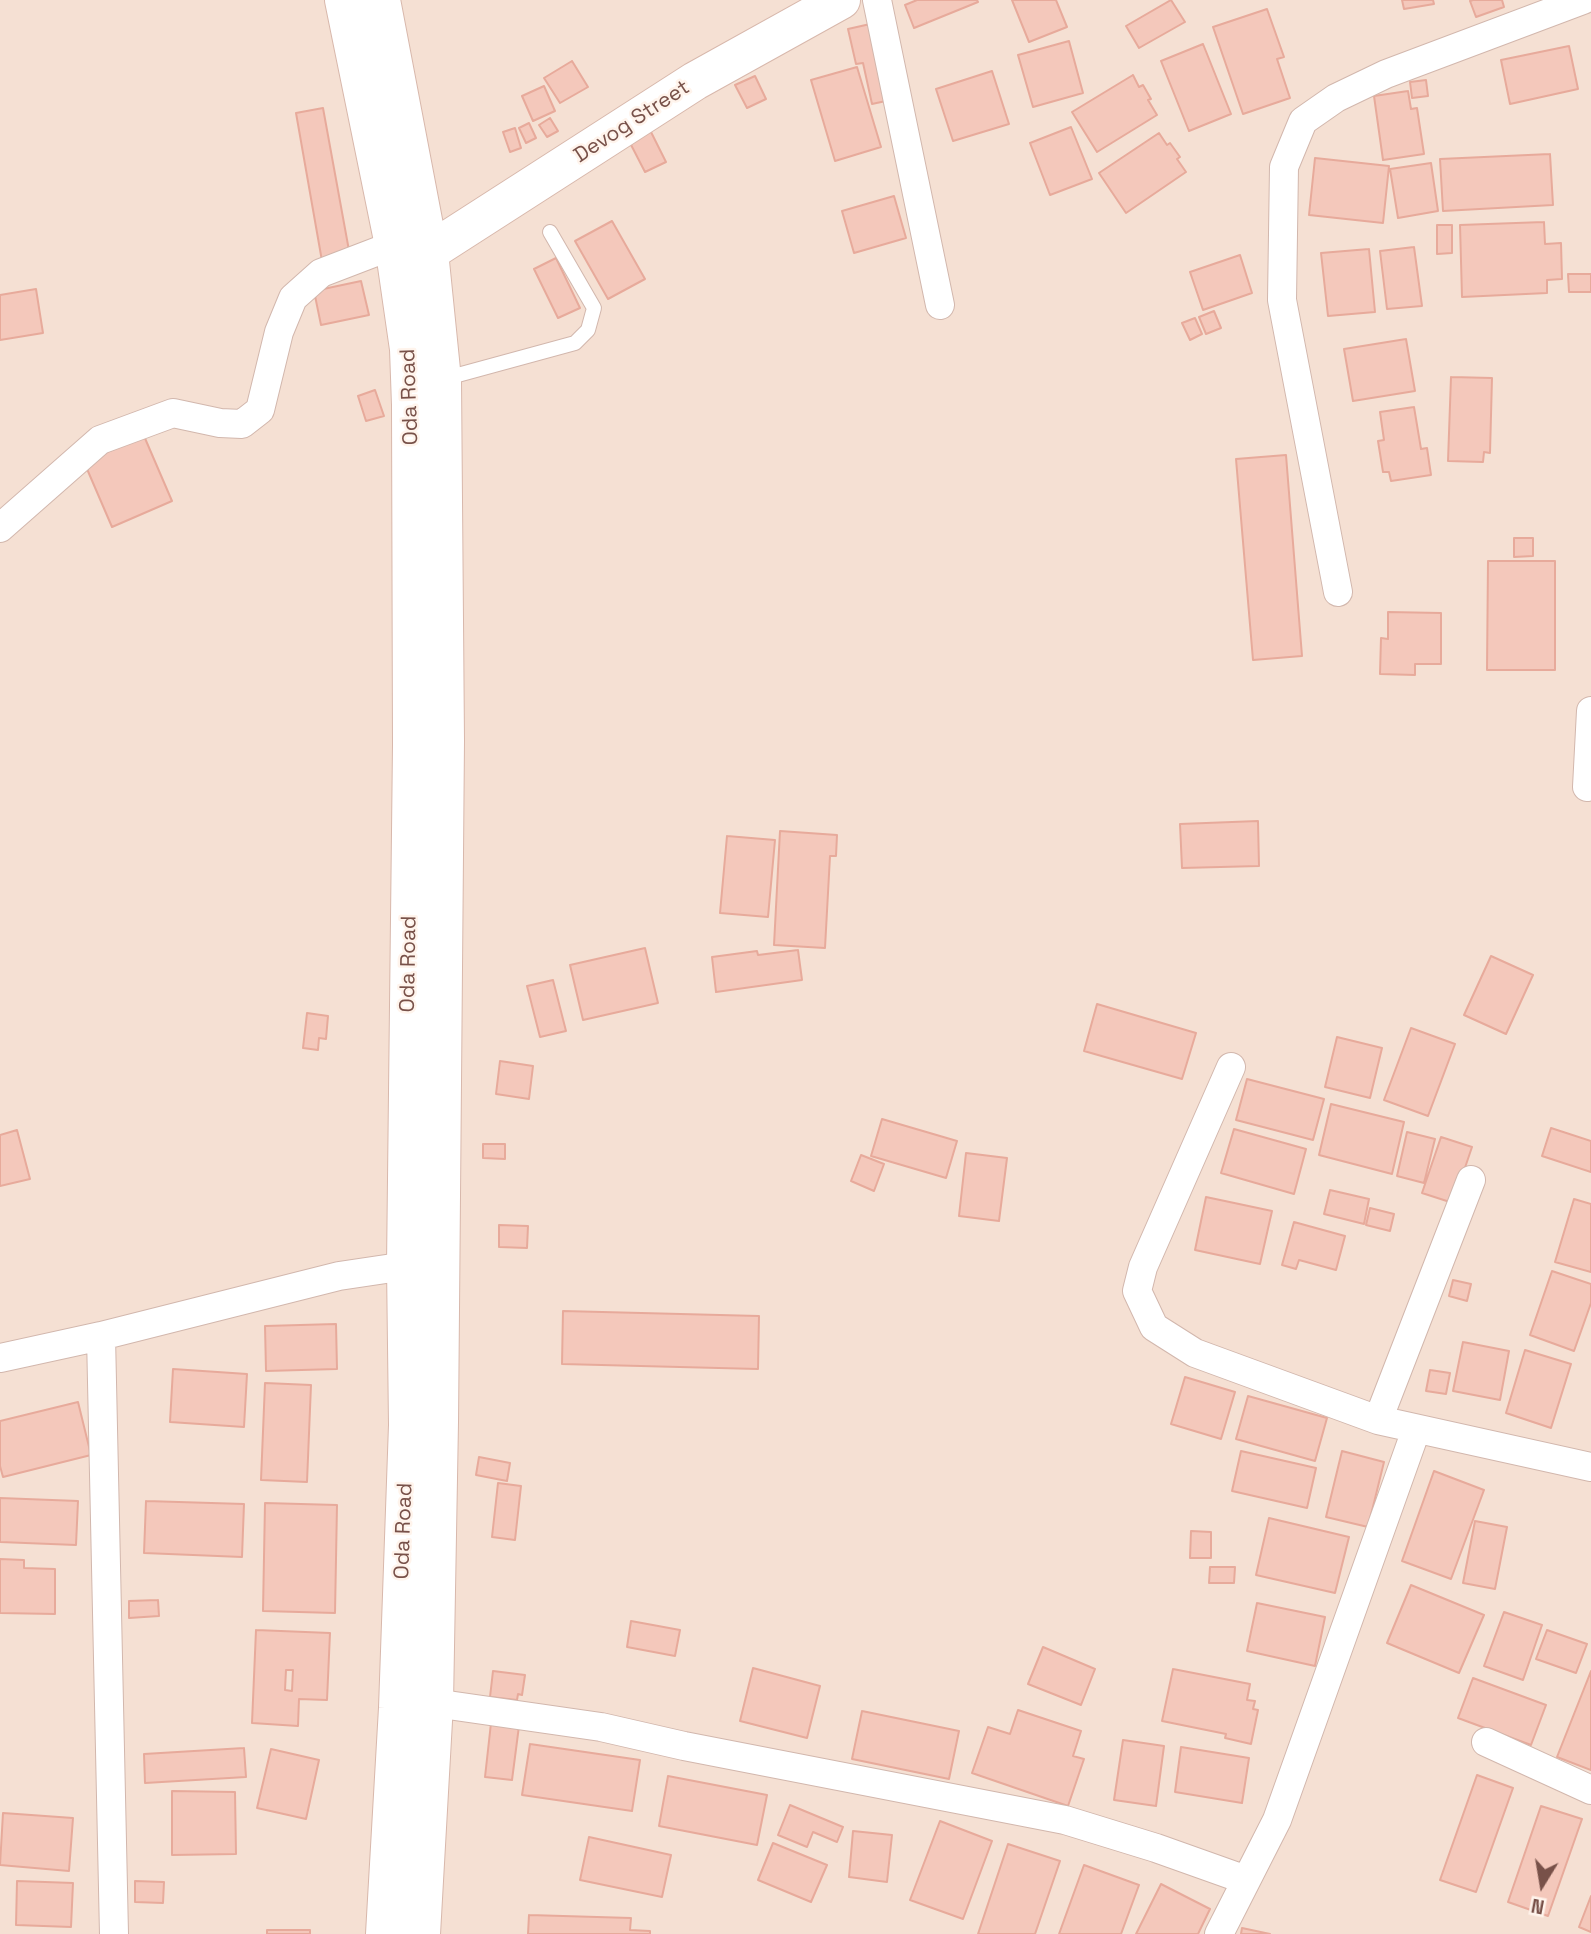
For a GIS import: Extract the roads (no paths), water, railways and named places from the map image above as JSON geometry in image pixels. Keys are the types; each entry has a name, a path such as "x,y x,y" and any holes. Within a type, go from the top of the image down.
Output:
{"street":[{"name":"Oda Road","path":"344,0 412,249 442,380 445,741 439,1422 434,1703 421,1934"},
{"name":"Oda Road","path":"381,0 412,249 409,349 412,745 406,1266 407,1438 398,1708 385,1934"},
{"name":"Devog Street","path":"412,249 695,81 841,0"},
{"path":"877,0 940,305"},
{"path":"1338,592 1282,300 1284,167 1298,132 1303,121 1336,97 1386,74 1583,0"},
{"path":"0,528 100,440 173,413 220,423 242,424 260,410 279,332 293,298 321,273 412,249"},
{"path":"1587,787 1591,711"},
{"path":"1231,1068 1143,1267 1137,1291 1154,1327 1195,1353 1378,1420 1591,1467"},
{"path":"1378,1420 1471,1180"},
{"path":"0,1358 101,1336 339,1276 406,1266"},
{"path":"101,1336 114,1934"},
{"path":"1219,1934 1277,1820 1416,1430"},
{"path":"434,1703 601,1727 1065,1820 1156,1847 1246,1880"},
{"path":"1486,1742 1591,1790"}],"lane":[{"path":"442,380 575,343 588,330 594,308 550,232"}]}
